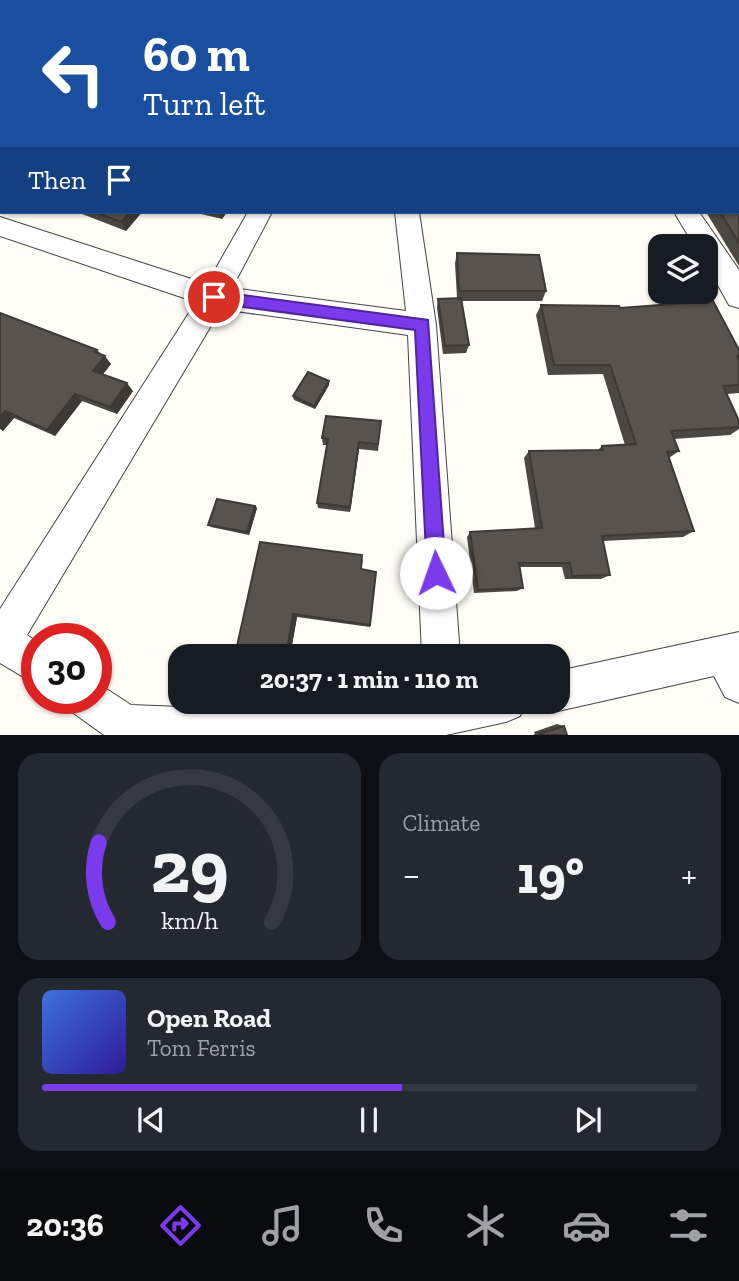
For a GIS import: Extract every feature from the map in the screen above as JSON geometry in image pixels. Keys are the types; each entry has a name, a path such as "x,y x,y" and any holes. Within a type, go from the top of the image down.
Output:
{"street":[{"path":"21,655 1,642 214,297 259,214"},
{"path":"407,214 422,325 440,644"},
{"path":"687,214 739,297"},
{"path":"0,226 214,297 422,325"},
{"path":"570,689 734,663"},
{"path":"109,714 125,725 259,733 400,714"}],"building":[{"path":"100,214 128,214 121,222"},
{"path":"721,214 739,214 739,243"},
{"path":"457,253 539,255 546,291 459,291"},
{"path":"461,298 469,345 445,346 438,299"},
{"path":"715,304 739,350 739,385 723,386 739,421 739,427 671,431 679,451 667,452 694,531 602,536 610,575 572,576 570,563 519,563 523,588 478,590 470,532 542,528 529,451 603,450 602,446 636,444 610,365 554,365 541,305 620,308"},
{"path":"0,313 97,350 95,352 105,356 93,371 127,383 110,407 75,394 47,430 5,411 0,417"},
{"path":"308,372 329,381 314,406 293,396"},
{"path":"326,416 381,421 378,444 359,442 350,507 317,503 328,439 322,438"},
{"path":"217,499 255,506 247,532 208,525"},
{"path":"260,542 362,555 361,569 376,572 370,625 293,614 288,644 237,644"},
{"path":"564,726 567,735 539,734"}],"route":[{"path":"214,297 422,325 436,573"}]}
